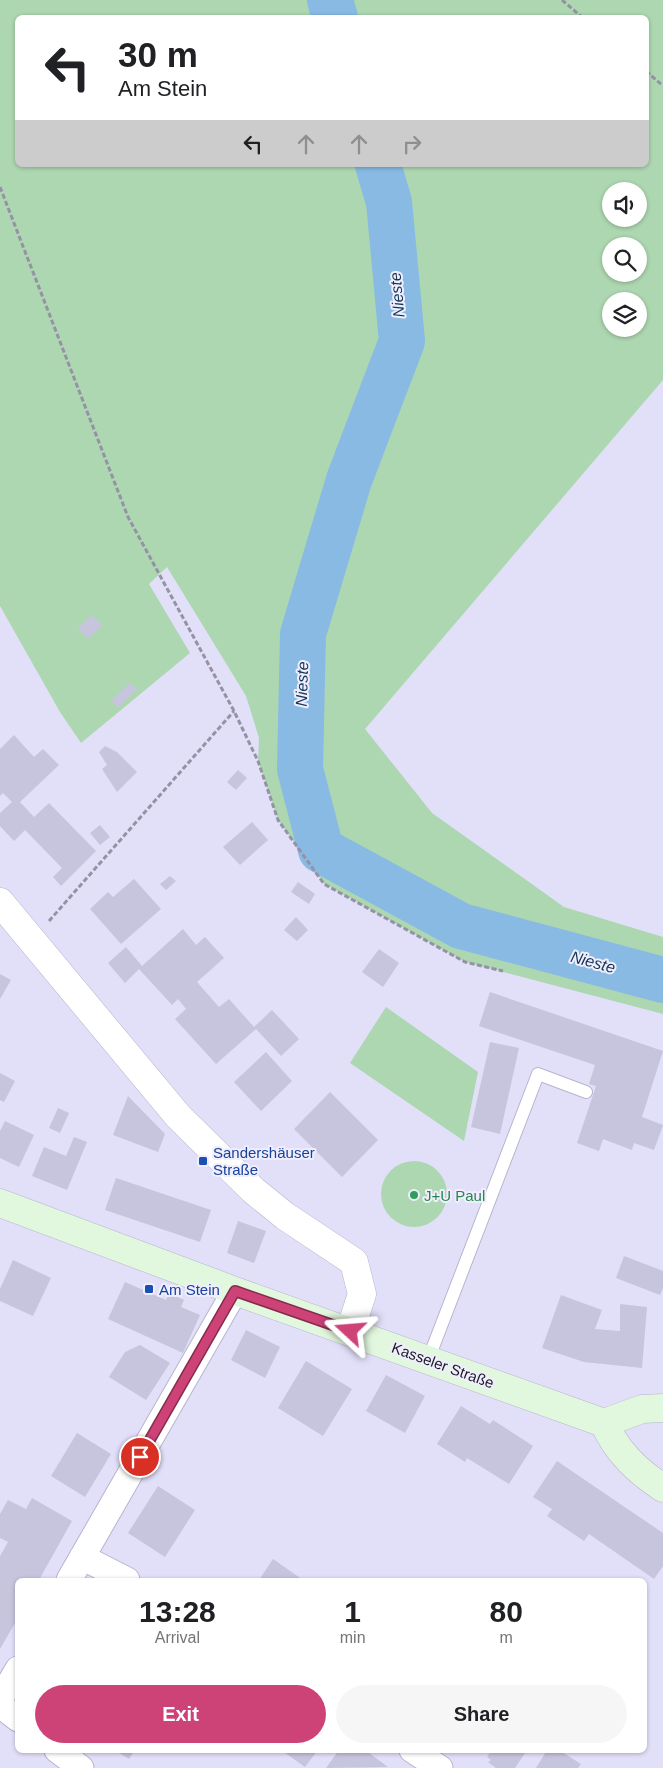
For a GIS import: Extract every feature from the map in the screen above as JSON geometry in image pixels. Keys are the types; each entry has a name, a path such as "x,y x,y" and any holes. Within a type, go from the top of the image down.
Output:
{"main road":[{"name":"Kasseler Straße","path":"0,1203 235,1291 604,1423"},
{"path":"663,1408 642,1409 604,1423 613,1443 626,1459 643,1475 663,1488"}],"street":[{"path":"0,902 190,1127 259,1195 285,1216 354,1262 362,1294 350,1331"},
{"path":"70,1578 235,1291"},
{"path":"82,1557 123,1578"},
{"path":"0,1699 15,1674"},
{"path":"0,1705 15,1717"},
{"path":"61,1753 81,1768"},
{"path":"417,1753 440,1768"}],"lane":[{"path":"428,1360 538,1074 586,1092"}],"path":[{"path":"562,0 580,15"},
{"path":"649,74 663,86"},
{"path":"0,187 128,517 234,712 258,761 278,820 324,884 464,962 503,971"},
{"path":"31,941 234,712"}],"green space":[{"path":"0,0 663,0 663,380 365,729 432,813 564,907 663,937 663,1014 465,962 324,884 278,820 258,761 259,738 246,696 167,567 149,584 190,653 81,743 60,712 0,606"},
{"path":"386,1007 478,1072 464,1141 350,1063"},
{"name":"J+U Paul","path":"414,1161 427,1164 437,1171 444,1181 447,1194 444,1207 437,1217 427,1224 414,1227 401,1224 391,1217 384,1207 381,1194 384,1181 391,1171 401,1164"}],"building":[{"path":"92,615 102,625 88,639 78,628"},
{"path":"130,683 137,689 118,708 111,700"},
{"path":"14,735 34,757 43,749 59,765 20,802 34,817 49,803 96,851 61,886 53,877 62,868 25,830 14,841 0,826 0,813 12,802 3,793 0,796 0,749"},
{"path":"105,746 117,752 137,772 117,792 102,769 107,765 99,752"},
{"path":"238,770 247,778 236,790 227,782"},
{"path":"252,822 268,840 240,865 223,847"},
{"path":"100,825 110,837 100,845 90,833"},
{"path":"170,876 176,881 166,890 160,884"},
{"path":"134,879 161,909 121,944 90,909 108,892 113,897"},
{"path":"298,882 315,894 309,904 291,892"},
{"path":"296,917 308,930 297,941 284,930"},
{"path":"183,929 196,945 205,937 224,958 197,982 219,1007 229,999 254,1027 272,1010 299,1039 281,1056 256,1029 216,1064 175,1019 186,1009 178,999 172,1005 139,969 125,983 108,963 126,947 142,966"},
{"path":"379,949 399,963 383,987 362,972"},
{"path":"0,974 11,980 0,999"},
{"path":"490,992 663,1051 642,1117 663,1125 654,1150 634,1143 632,1150 603,1139 599,1151 577,1143 596,1086 589,1084 595,1065 479,1026"},
{"path":"490,1042 519,1048 500,1134 471,1127"},
{"path":"266,1052 292,1081 261,1111 234,1082"},
{"path":"0,1073 15,1081 4,1102 0,1100"},
{"path":"330,1092 378,1140 342,1177 294,1129"},
{"path":"128,1096 165,1134 158,1152 113,1135"},
{"path":"58,1108 69,1113 60,1133 49,1128"},
{"path":"5,1121 34,1135 19,1167 0,1158 0,1131"},
{"path":"74,1137 87,1142 67,1190 32,1176 44,1147 66,1156"},
{"path":"116,1178 211,1210 200,1242 105,1210"},
{"path":"238,1221 266,1231 254,1263 227,1253"},
{"path":"624,1256 663,1271 663,1288 660,1295 616,1278"},
{"path":"13,1260 51,1278 33,1316 0,1301 0,1289"},
{"path":"125,1282 166,1300 169,1293 184,1300 181,1307 200,1315 183,1353 108,1319"},
{"path":"561,1295 602,1310 595,1329 620,1331 620,1304 647,1307 642,1368 584,1362 542,1348"},
{"path":"246,1330 280,1347 265,1378 231,1360"},
{"path":"140,1345 170,1363 146,1400 109,1377 125,1352"},
{"path":"306,1361 352,1389 323,1436 278,1408"},
{"path":"386,1375 425,1396 405,1433 366,1411"},
{"path":"461,1406 490,1424 493,1420 533,1446 509,1484 467,1458 465,1462 437,1444"},
{"path":"77,1433 111,1454 85,1497 51,1476"},
{"path":"557,1461 663,1533 663,1566 654,1579 589,1534 584,1541 547,1516 552,1509 533,1497"},
{"path":"158,1486 195,1510 165,1557 128,1533"},
{"path":"32,1498 72,1521 40,1578 15,1578 15,1623 0,1649 0,1556 8,1542 0,1538 0,1514 8,1500 26,1509"},
{"path":"273,1559 300,1578 260,1578"},
{"path":"119,1753 133,1753 129,1759"},
{"path":"285,1753 316,1753 305,1767"},
{"path":"337,1753 369,1753 388,1767 326,1768"},
{"path":"490,1753 525,1753 515,1768 496,1768 488,1762 491,1760 487,1757"},
{"path":"545,1753 564,1753 581,1764 578,1768 536,1768"}],"waterway":[{"name":"Nieste","path":"330,0 334,15"},
{"name":"Nieste","path":"379,167 389,202 402,341 349,480 303,634 300,769 321,850 461,926 663,980"}],"place":[{"name":"Sandershäuser Straße","path":"203,1161"},
{"name":"J+U Paul","path":"414,1195"},
{"name":"Am Stein","path":"149,1289"}],"route":[{"path":"140,1457 235,1291 350,1331"}]}
